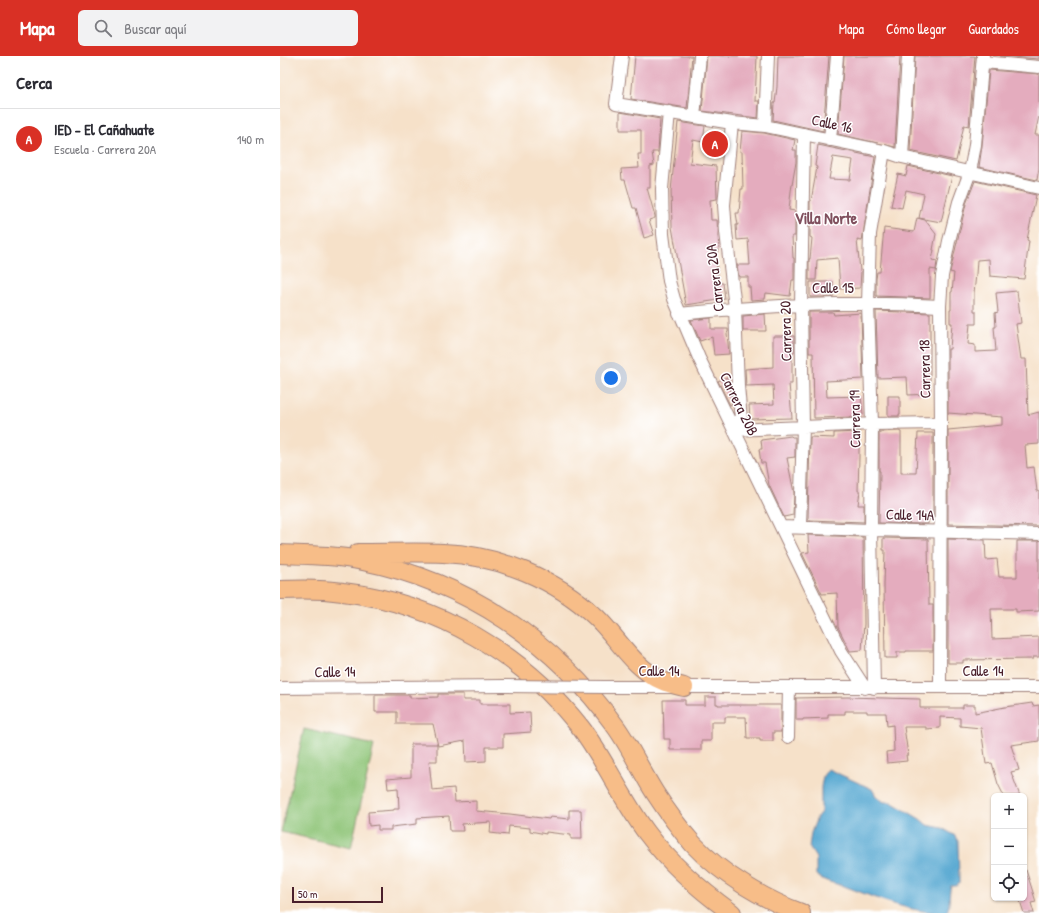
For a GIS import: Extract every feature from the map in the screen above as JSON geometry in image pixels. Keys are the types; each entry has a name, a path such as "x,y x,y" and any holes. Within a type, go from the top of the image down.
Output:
{"highway":[{"path":"280,554 444,553 481,558 521,569 551,584 577,601 597,618 636,661 654,676 664,682 684,687"},
{"path":"280,554 318,555 362,561 405,572 447,587 487,607 524,632 558,660 589,692 617,728 654,792 693,844 722,870 754,891 787,908 801,913"},
{"path":"280,590 343,592 389,600 434,615 469,632 515,662 550,693 581,729 646,832 670,861 704,892 732,913"}],"street":[{"name":"Calle 16","path":"622,56 616,104 732,123 765,126 884,151 902,157 1039,188"},
{"path":"694,116 700,56"},
{"path":"765,126 768,56"},
{"path":"830,140 837,56"},
{"path":"902,157 908,56"},
{"path":"983,59 1039,67"},
{"name":"Carrera 18","path":"940,687 940,306 942,276 959,202 970,172 975,145 983,59"},
{"name":"Carrera 20B","path":"669,112 662,189 663,234 669,281 680,314 699,358 738,430 781,527 841,651 870,688"},
{"name":"Carrera 20A","path":"732,123 724,205 735,308 738,430"},
{"name":"Carrera 20","path":"800,527 804,427 801,305 804,134"},
{"name":"Carrera 19","path":"870,688 872,424 868,304 870,234 884,151"},
{"name":"Calle 15","path":"680,314 735,308 801,305 901,304 940,306"},
{"path":"738,430 872,424 941,423"},
{"name":"Calle 14A","path":"781,527 1039,534"},
{"name":"Calle 14","path":"280,688 505,686 870,688 1039,687"},
{"path":"788,737 789,687"}],"green space":[{"path":"304,729 374,745 351,848 281,832"}],"water":[{"path":"828,769 872,789 876,796 884,802 891,802 920,819 927,825 942,828 954,835 958,841 959,884 956,886 951,886 948,910 946,913 907,908 826,881 816,875 816,858 809,847 811,833 817,817 821,812 821,787 823,776"}],"building":[{"path":"635,56 692,56 687,108 631,99"},
{"path":"707,56 757,56 755,101 759,101 758,118 702,111"},
{"path":"778,56 829,56 823,131 773,120 777,87"},
{"path":"844,56 900,56 895,147 838,134"},
{"path":"915,56 975,56 969,126 964,125 956,161 910,151"},
{"path":"1000,56 1039,56 1039,59"},
{"path":"989,70 1039,74 1039,116 1035,135 1039,135 1039,168 1037,180 979,167"},
{"path":"620,112 660,119 658,152 652,152 654,165 650,166 650,188 647,188 655,216 655,218 649,220 654,235 644,238 636,208 633,208 625,180 622,180 621,169 639,168 638,154 641,154 641,130 620,130"},
{"path":"678,122 705,126 703,142 693,140 690,163 716,166 717,199 710,200 711,220 717,220 719,251 716,251 716,261 719,283 723,283 725,299 686,305 672,227 671,191"},
{"path":"742,131 764,133 795,140 793,150 796,150 796,162 789,210 795,211 795,236 792,236 794,280 792,280 790,296 766,293 765,299 751,300 750,287 748,287 748,277 739,277 737,265 750,265 748,239 737,240 736,225 738,225 736,213 739,213 741,189 743,189 742,152 740,152"},
{"path":"818,145 875,157 862,241 857,240 861,271 860,288 840,289 838,258 817,260 816,280 809,280 809,259 812,238 810,237 810,201 817,167 815,166","holes":["833,157 853,160 850,180 829,179"]},
{"path":"908,166 952,176 941,222 919,218 924,194 906,190 902,208 891,206 898,174 906,176"},
{"path":"975,181 1036,195 1027,240 1029,241 1024,279 990,276 989,259 977,260 974,293 976,324 970,324 968,344 975,345 975,352 996,351 994,327 996,327 995,313 998,312 996,293 1017,291 1021,323 1016,324 1021,359 1026,359 1028,415 1039,412 1039,444 1025,445 1027,468 1034,467 1037,491 1039,491 1039,526 948,524 948,430 1002,425 1002,417 948,413 948,349 950,349 952,323 950,323 950,310 954,273 950,272 966,204"},
{"path":"917,218 925,220 936,234 932,260 937,261 936,270 930,269 930,298 876,296 876,279 877,272 880,272 884,228 914,232"},
{"path":"810,282 833,282 833,297 810,297"},
{"path":"876,311 930,313 930,394 908,395 907,377 878,378"},
{"path":"809,312 833,312 834,315 861,313 863,379 826,381 827,397 861,396 863,415 858,417 814,418 813,353 809,353"},
{"path":"765,314 766,331 743,331 743,316"},
{"path":"711,318 711,329 728,329 729,354 714,355 712,337 700,341 691,320"},
{"path":"773,336 794,336 794,353 792,353 792,384 789,384 792,418 750,419 749,405 774,404 773,385 746,386 745,369 773,367"},
{"path":"727,377 730,385 732,404 730,405 718,381"},
{"path":"888,396 900,396 899,416 888,416"},
{"path":"859,432 858,491 860,491 858,505 864,505 864,522 808,520 810,437 834,438 834,433"},
{"path":"879,432 901,432 901,473 916,473 918,433 933,433 933,519 928,520 928,524 879,523"},
{"path":"791,436 795,437 795,457 787,458 794,493 793,515 784,517 769,485 765,463 761,463 759,449 762,449 761,440"},
{"path":"808,535 863,537 864,624 862,650 850,651 838,627 837,593 822,594 802,553 809,552"},
{"path":"883,538 928,539 929,605 933,605 933,651 897,652 897,658 885,658 885,550 883,550"},
{"path":"948,539 985,540 986,560 997,559 999,577 1017,577 1017,541 1039,541 1039,611 1016,612 1016,609 991,609 992,639 1039,637 1039,657 1033,657 1033,659 963,660 963,663 948,663"},
{"path":"438,694 463,694 463,700 480,700 480,704 510,704 510,713 530,712 531,732 503,734 503,747 486,747 486,761 466,762 465,741 438,746 433,724 397,724 397,712 375,712 375,695 410,695 410,698 438,697"},
{"path":"705,697 716,697 716,704 718,705 781,705 781,732 773,732 773,741 760,741 760,738 747,738 746,717 725,717 725,722 711,722 711,741 701,741 701,750 670,750 670,739 664,739 663,700 685,700 685,705 705,705"},
{"path":"847,697 920,699 920,708 963,708 963,705 975,705 975,713 1032,703 1033,706 1039,705 1039,741 1011,745 1019,770 1011,772 1019,793 1002,793 998,784 992,763 986,764 981,728 960,726 960,718 940,717 940,728 926,729 926,727 904,727 908,755 906,755 907,761 887,763 886,752 894,751 893,725 887,726 886,713 845,711 845,714 828,714 828,718 796,720 796,698"},
{"path":"411,744 437,744 437,761 429,761 432,790 454,788 455,802 476,801 476,811 549,819 550,817 569,819 569,810 581,810 582,839 571,839 571,835 546,832 546,834 530,831 530,828 509,826 508,835 490,833 491,822 462,824 463,831 450,831 449,816 417,818 417,824 391,827 391,830 378,830 378,825 369,826 368,812 399,809 398,788 388,789 387,779 411,777"},
{"path":"1027,873 1036,902 1031,903 1034,913 1024,913 1020,901 1027,901"}],"place":[{"name":"IED - El Cañahuate","path":"715,144"}],"district":[{"name":"Villa Norte","path":"826,218"}]}
